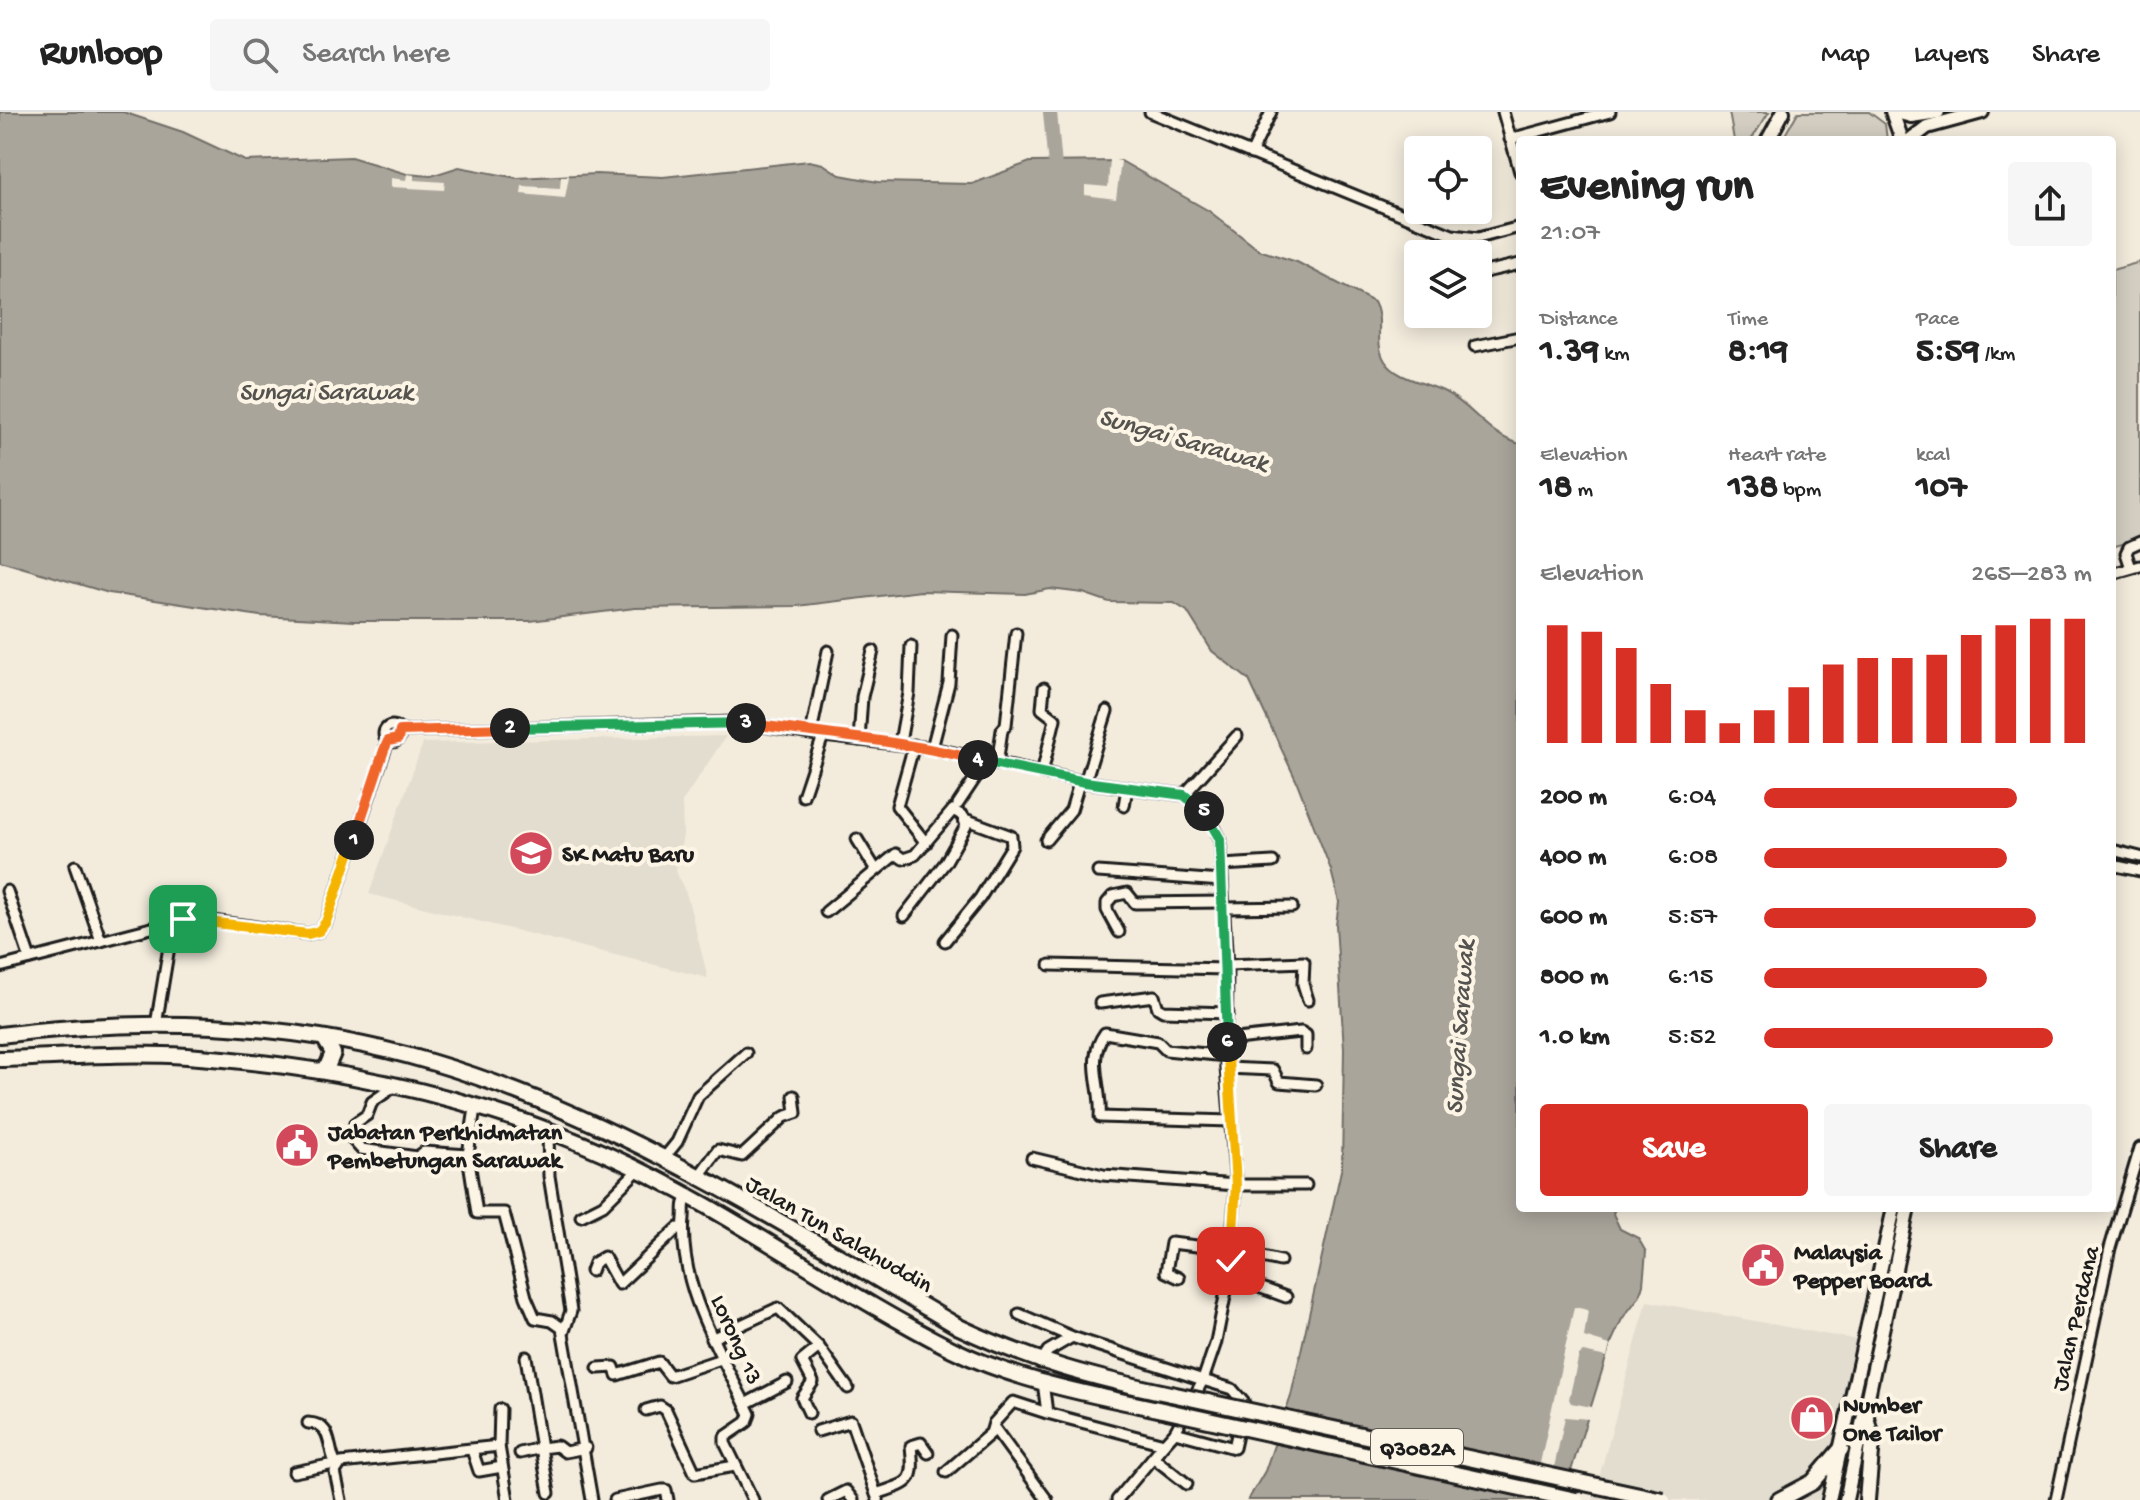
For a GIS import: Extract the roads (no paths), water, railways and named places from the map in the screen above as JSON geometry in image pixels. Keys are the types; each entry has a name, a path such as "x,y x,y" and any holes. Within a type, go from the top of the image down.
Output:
{"highway":[{"name":"Jalan Tun Salahuddin","path":"0,1035 105,1025 244,1027 324,1038 431,1062 552,1107 664,1158 959,1327 1040,1363 1663,1500"},
{"path":"320,1071 327,1067 333,1053 324,1038"},
{"name":"Jalan Tun Salahuddin","path":"0,1059 186,1056 320,1071 396,1085 548,1132 638,1170 689,1196 954,1349 1043,1382 1576,1500"},
{"path":"1866,1417 1872,1441 1867,1500"},
{"path":"1779,1500 1813,1482 1841,1449"}],"main road":[{"path":"1770,136 1783,112"},
{"path":"1894,112 1911,116 1938,112"},
{"path":"1894,112 1901,136"},
{"path":"1915,136 1927,127 1982,112"},
{"path":"1829,1500 1893,1212"},
{"path":"1846,1500 1907,1212"}],"street":[{"path":"1150,112 1452,235 1478,238 1516,228"},
{"path":"1251,154 1271,112"},
{"path":"1503,112 1516,159"},
{"path":"1521,136 1610,112"},
{"path":"1510,139 1516,137"},
{"path":"1492,270 1516,265"},
{"path":"1475,346 1516,338"},
{"path":"2116,573 2136,567 2126,553 2129,547 2140,542"},
{"path":"997,764 1002,730 1006,725 1016,633"},
{"path":"932,748 949,683 952,635"},
{"path":"900,742 909,693 911,646"},
{"path":"811,733 828,651"},
{"path":"859,740 862,697 873,651"},
{"path":"1042,773 1055,719 1042,709 1044,688"},
{"path":"1046,840 1071,810 1107,711"},
{"path":"0,967 190,918 308,934 319,931 326,922 388,741 396,741 400,731 738,722 823,736 900,742 1083,781 1184,795 1216,826 1222,865 1228,1013 1226,1068 1236,1185 1229,1276 1216,1342 1203,1380 1175,1432 1117,1500"},
{"path":"803,796 823,736"},
{"path":"1184,795 1237,736"},
{"path":"914,745 897,806 926,843"},
{"path":"958,804 986,762"},
{"path":"1124,806 1127,788"},
{"path":"826,912 896,854 903,859 915,855 953,810 965,819 1011,836 1012,846 980,898 945,941"},
{"path":"904,916 945,863 966,826 965,819"},
{"path":"857,839 876,870"},
{"path":"2116,851 2140,857"},
{"path":"1222,865 1273,862"},
{"path":"75,866 101,941"},
{"path":"2116,866 2140,871"},
{"path":"1098,872 1222,881"},
{"path":"7,891 30,959"},
{"path":"1119,932 1107,903 1120,893 1127,893 1135,903 1292,907"},
{"path":"156,1025 173,923"},
{"path":"1050,965 1227,967 1304,962 1303,984 1308,1000"},
{"path":"1100,1003 1154,996 1158,1008 1163,1011 1228,1013"},
{"path":"1227,1040 1301,1032 1306,1035 1306,1049"},
{"path":"1226,1056 1166,1050 1149,1039 1105,1033 1094,1071 1101,1100 1100,1117 1230,1121"},
{"path":"664,1158 677,1142 698,1096 746,1053"},
{"path":"1226,1068 1273,1070 1279,1082 1316,1085"},
{"path":"396,1085 372,1102 367,1115 355,1123 353,1140 361,1149 417,1157 424,1152 468,1155"},
{"path":"699,1176 718,1150 742,1156 784,1117 796,1113 794,1096"},
{"path":"475,1108 468,1155 477,1213 504,1213 526,1297 535,1318 552,1321 564,1331"},
{"path":"548,1132 549,1176 571,1311 564,1331 586,1448 592,1500"},
{"name":"Jalan Perdana","path":"2056,1500 2110,1248 2140,1148"},
{"path":"1032,1158 1103,1175 1236,1185 1306,1185"},
{"path":"581,1216 603,1205 638,1170"},
{"path":"591,1271 594,1263 604,1257 619,1284 682,1227 683,1204 689,1196"},
{"name":"Lorong 13","path":"682,1227 685,1258 711,1339 745,1404 749,1419 725,1437 735,1466 753,1500"},
{"path":"1179,1278 1166,1272 1171,1243 1231,1250 1280,1261"},
{"path":"1229,1276 1286,1297"},
{"path":"711,1339 778,1308 819,1347 848,1388"},
{"path":"1019,1314 1072,1337 1232,1389 1244,1403 1237,1445 1226,1448 1175,1432"},
{"path":"1040,1363 1048,1351 1072,1337"},
{"path":"809,1413 802,1398 813,1382 802,1361 819,1347"},
{"path":"526,1357 549,1493"},
{"path":"598,1368 611,1366 617,1375 659,1362 670,1376 721,1359"},
{"path":"745,1404 787,1382"},
{"path":"1043,1382 1047,1413"},
{"path":"1047,1500 995,1429 994,1423 1013,1402 1164,1444"},
{"path":"646,1410 660,1406 666,1410 695,1473 735,1466"},
{"path":"500,1409 499,1446 508,1500"},
{"path":"818,1431 851,1421 877,1497 900,1486 913,1475 915,1460 911,1446 921,1443 928,1453"},
{"path":"308,1423 320,1425 327,1432 341,1500"},
{"path":"946,1472 995,1429"},
{"path":"294,1472 499,1446"},
{"path":"520,1453 557,1446 565,1452 586,1448"},
{"path":"472,1450 479,1471 502,1467"},
{"path":"1154,1458 1187,1484"},
{"path":"615,1500 666,1490 668,1500"},
{"path":"828,1500 846,1491 853,1500"}],"water":[{"name":"Sungai Sarawak","path":"0,112 123,112 183,132 245,161 351,157 407,174 431,176 459,167 517,178 596,174 663,177 809,161 823,164 840,175 878,182 972,184 1030,162 1121,161 1209,211 1259,250 1297,262 1374,302 1379,317 1382,354 1390,367 1404,377 1455,398 1489,428 1516,443 1516,1212 1614,1212 1620,1229 1638,1238 1646,1252 1639,1297 1622,1319 1610,1345 1562,1500 1248,1500 1265,1471 1291,1396 1342,1166 1344,1049 1336,925 1339,902 1331,870 1296,780 1249,680 1212,651 1187,611 1174,603 1109,602 1083,593 1050,589 1025,594 921,591 797,606 635,608 530,621 354,621 260,616 109,593 0,561"}],"waterway":[{"path":"1050,112 1056,177"}],"place":[{"name":"SK Matu Baru","path":"531,853"},
{"name":"Jabatan Perkhidmatan Pembetungan Sarawak","path":"297,1145"},
{"name":"Malaysia Pepper Board","path":"1763,1265"},
{"name":"Number One Tailor","path":"1812,1418"}]}
